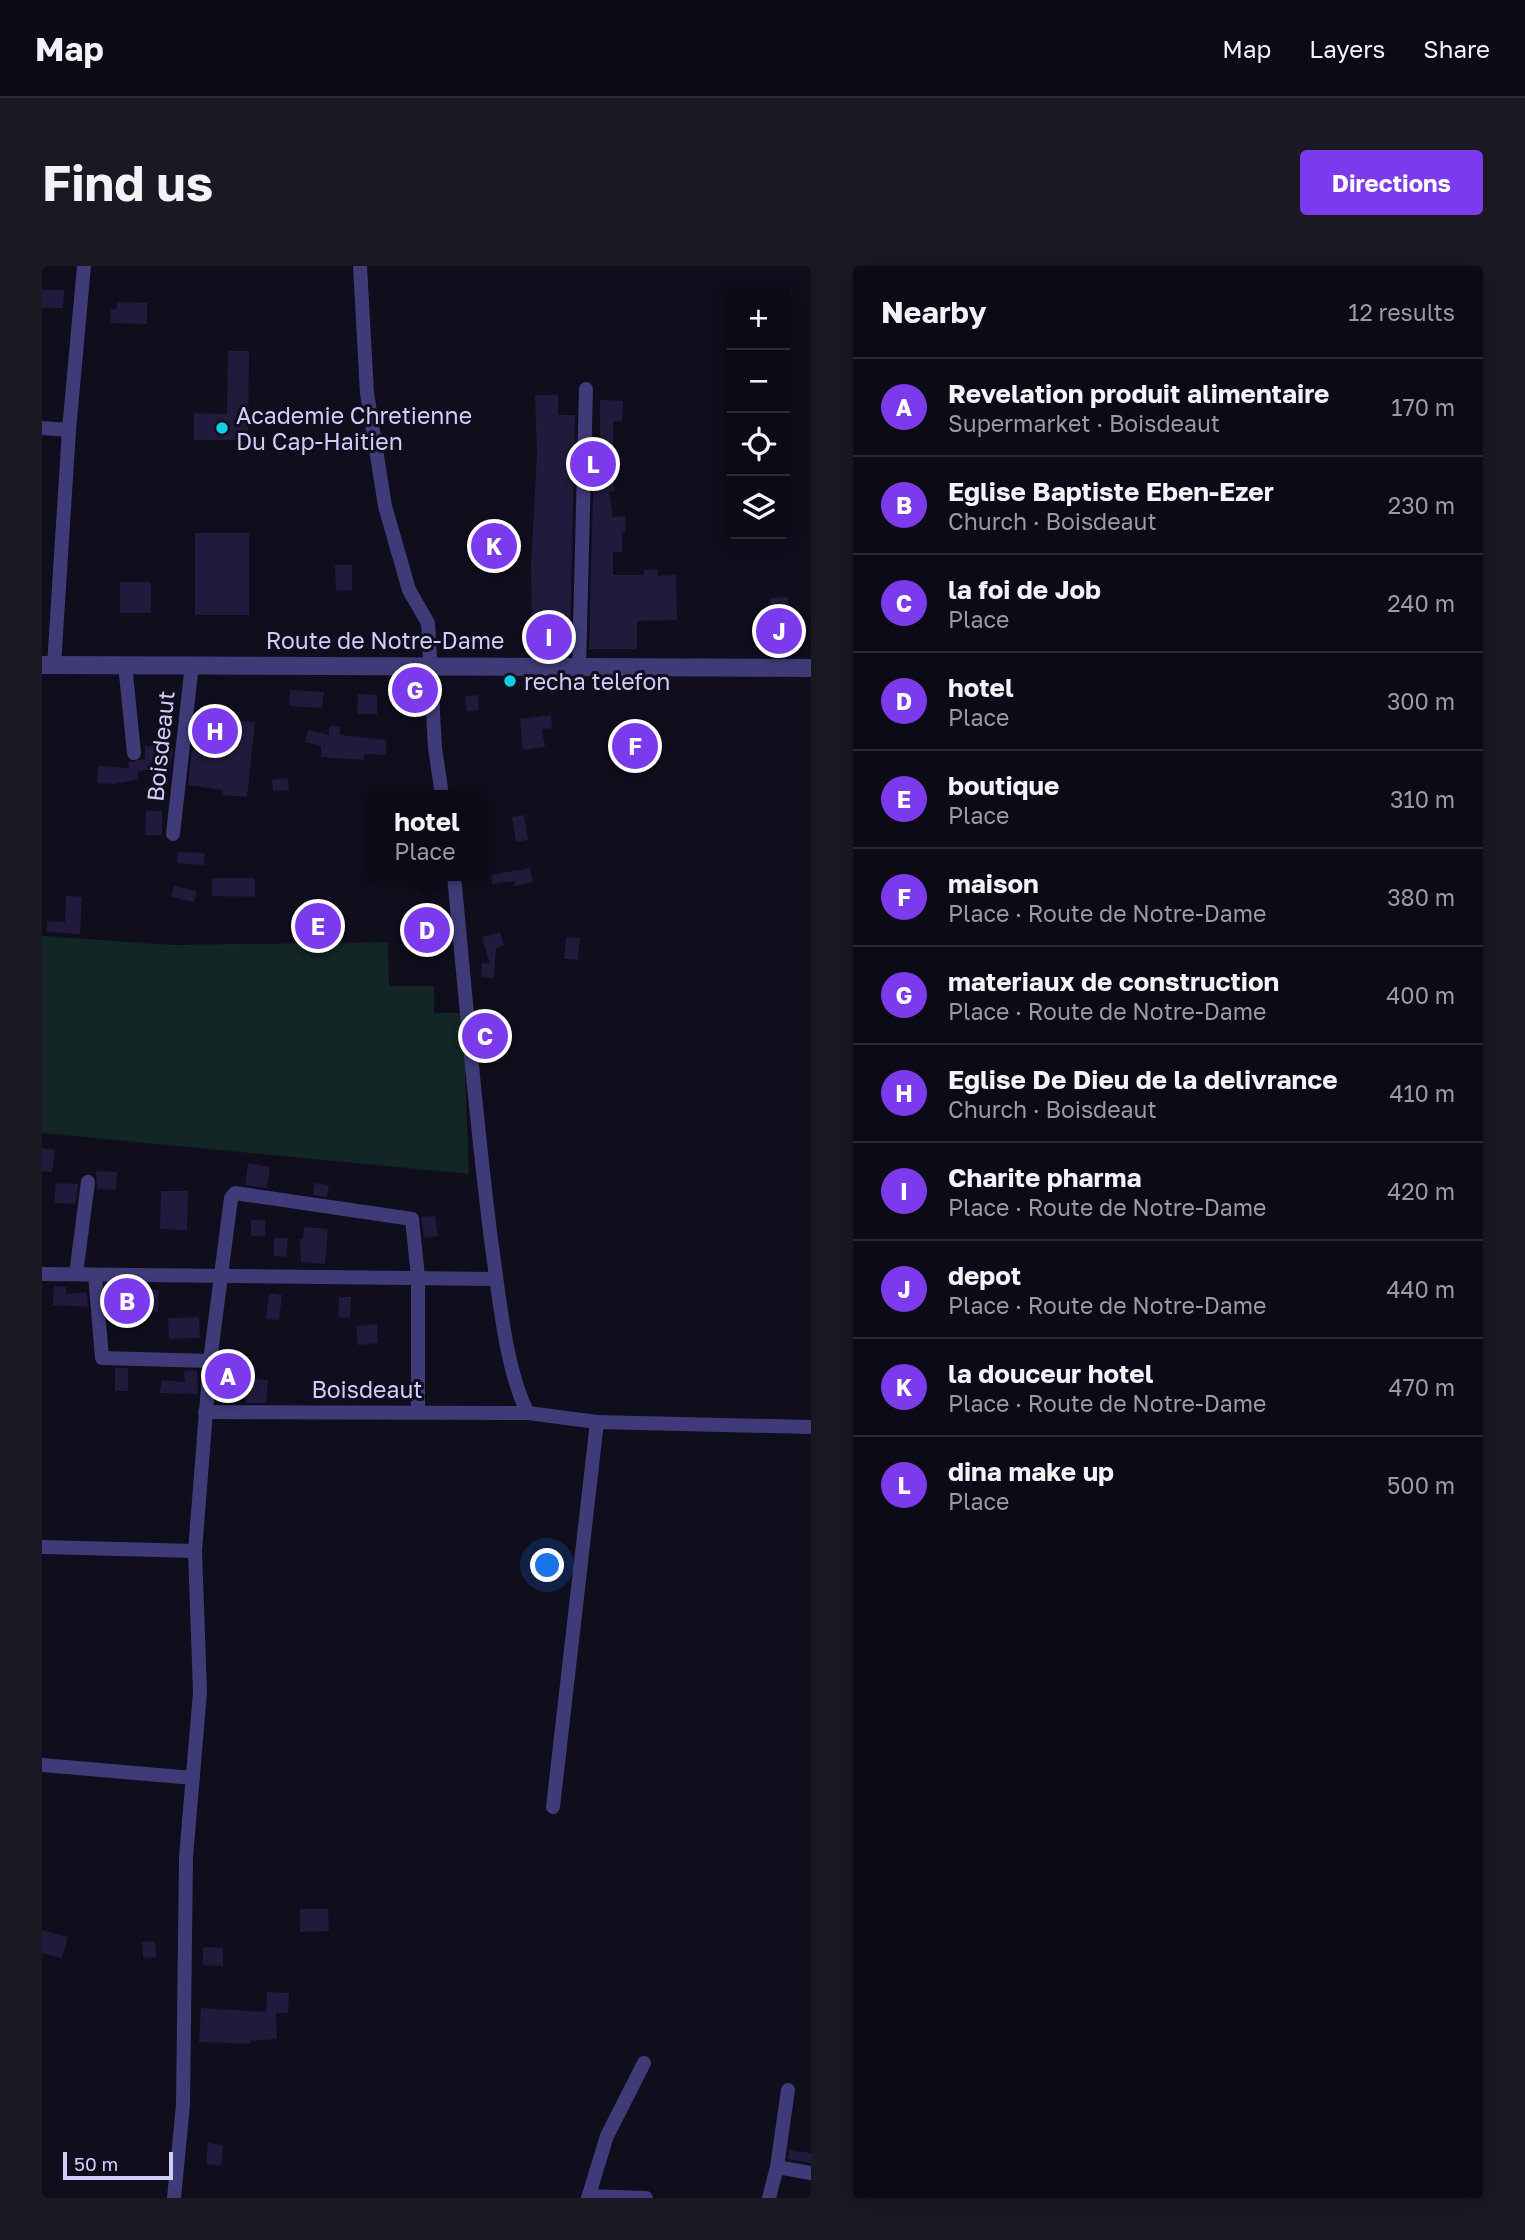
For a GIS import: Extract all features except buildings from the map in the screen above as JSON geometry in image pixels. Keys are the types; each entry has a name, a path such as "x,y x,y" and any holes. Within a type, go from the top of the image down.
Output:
{"street":[{"path":"48,665 85,266"},
{"path":"359,266 367,393 385,506 409,590 428,623 429,676 441,790"},
{"path":"579,667 586,389"},
{"path":"42,428 69,430"},
{"name":"Boisdeaut","path":"125,664 134,753"},
{"name":"Route de Notre-Dame","path":"48,665 192,664 429,676 579,667 811,668"},
{"name":"Boisdeaut","path":"173,834 192,664"},
{"path":"454,881 475,1116 496,1279 518,1395 528,1413"},
{"path":"76,1274 88,1182"},
{"path":"174,2198 183,2105 186,1857 200,1692 195,1551 210,1360 231,1198 235,1193 412,1219 418,1277 418,1412"},
{"path":"42,1274 496,1279"},
{"path":"95,1275 103,1358 210,1360"},
{"name":"Boisdeaut","path":"205,1412 528,1413 597,1422 811,1427"},
{"path":"553,1807 597,1422"},
{"path":"42,1548 195,1551"},
{"path":"42,1765 193,1778"},
{"path":"644,2063 607,2136 589,2197 646,2198"},
{"path":"769,2198 777,2167 788,2090"},
{"path":"777,2167 811,2173"}],"green space":[{"path":"42,936 175,945 388,942 389,986 434,986 434,1013 463,1013 469,1174 42,1133"}],"place":[{"name":"Academie Chretienne Du Cap-Haitien","path":"222,428"},
{"name":"dina make up","path":"593,464"},
{"name":"la douceur hotel","path":"494,546"},
{"name":"depot","path":"779,631"},
{"name":"Charite pharma","path":"549,637"},
{"name":"recha telefon","path":"510,681"},
{"name":"materiaux de construction","path":"415,690"},
{"name":"Eglise De Dieu de la delivrance","path":"215,731"},
{"name":"maison","path":"635,746"},
{"name":"boutique","path":"318,926"},
{"name":"hotel","path":"427,930"},
{"name":"la foi de Job","path":"485,1036"},
{"name":"Eglise Baptiste Eben-Ezer","path":"127,1301"},
{"name":"Revelation produit alimentaire","path":"228,1376"}]}
